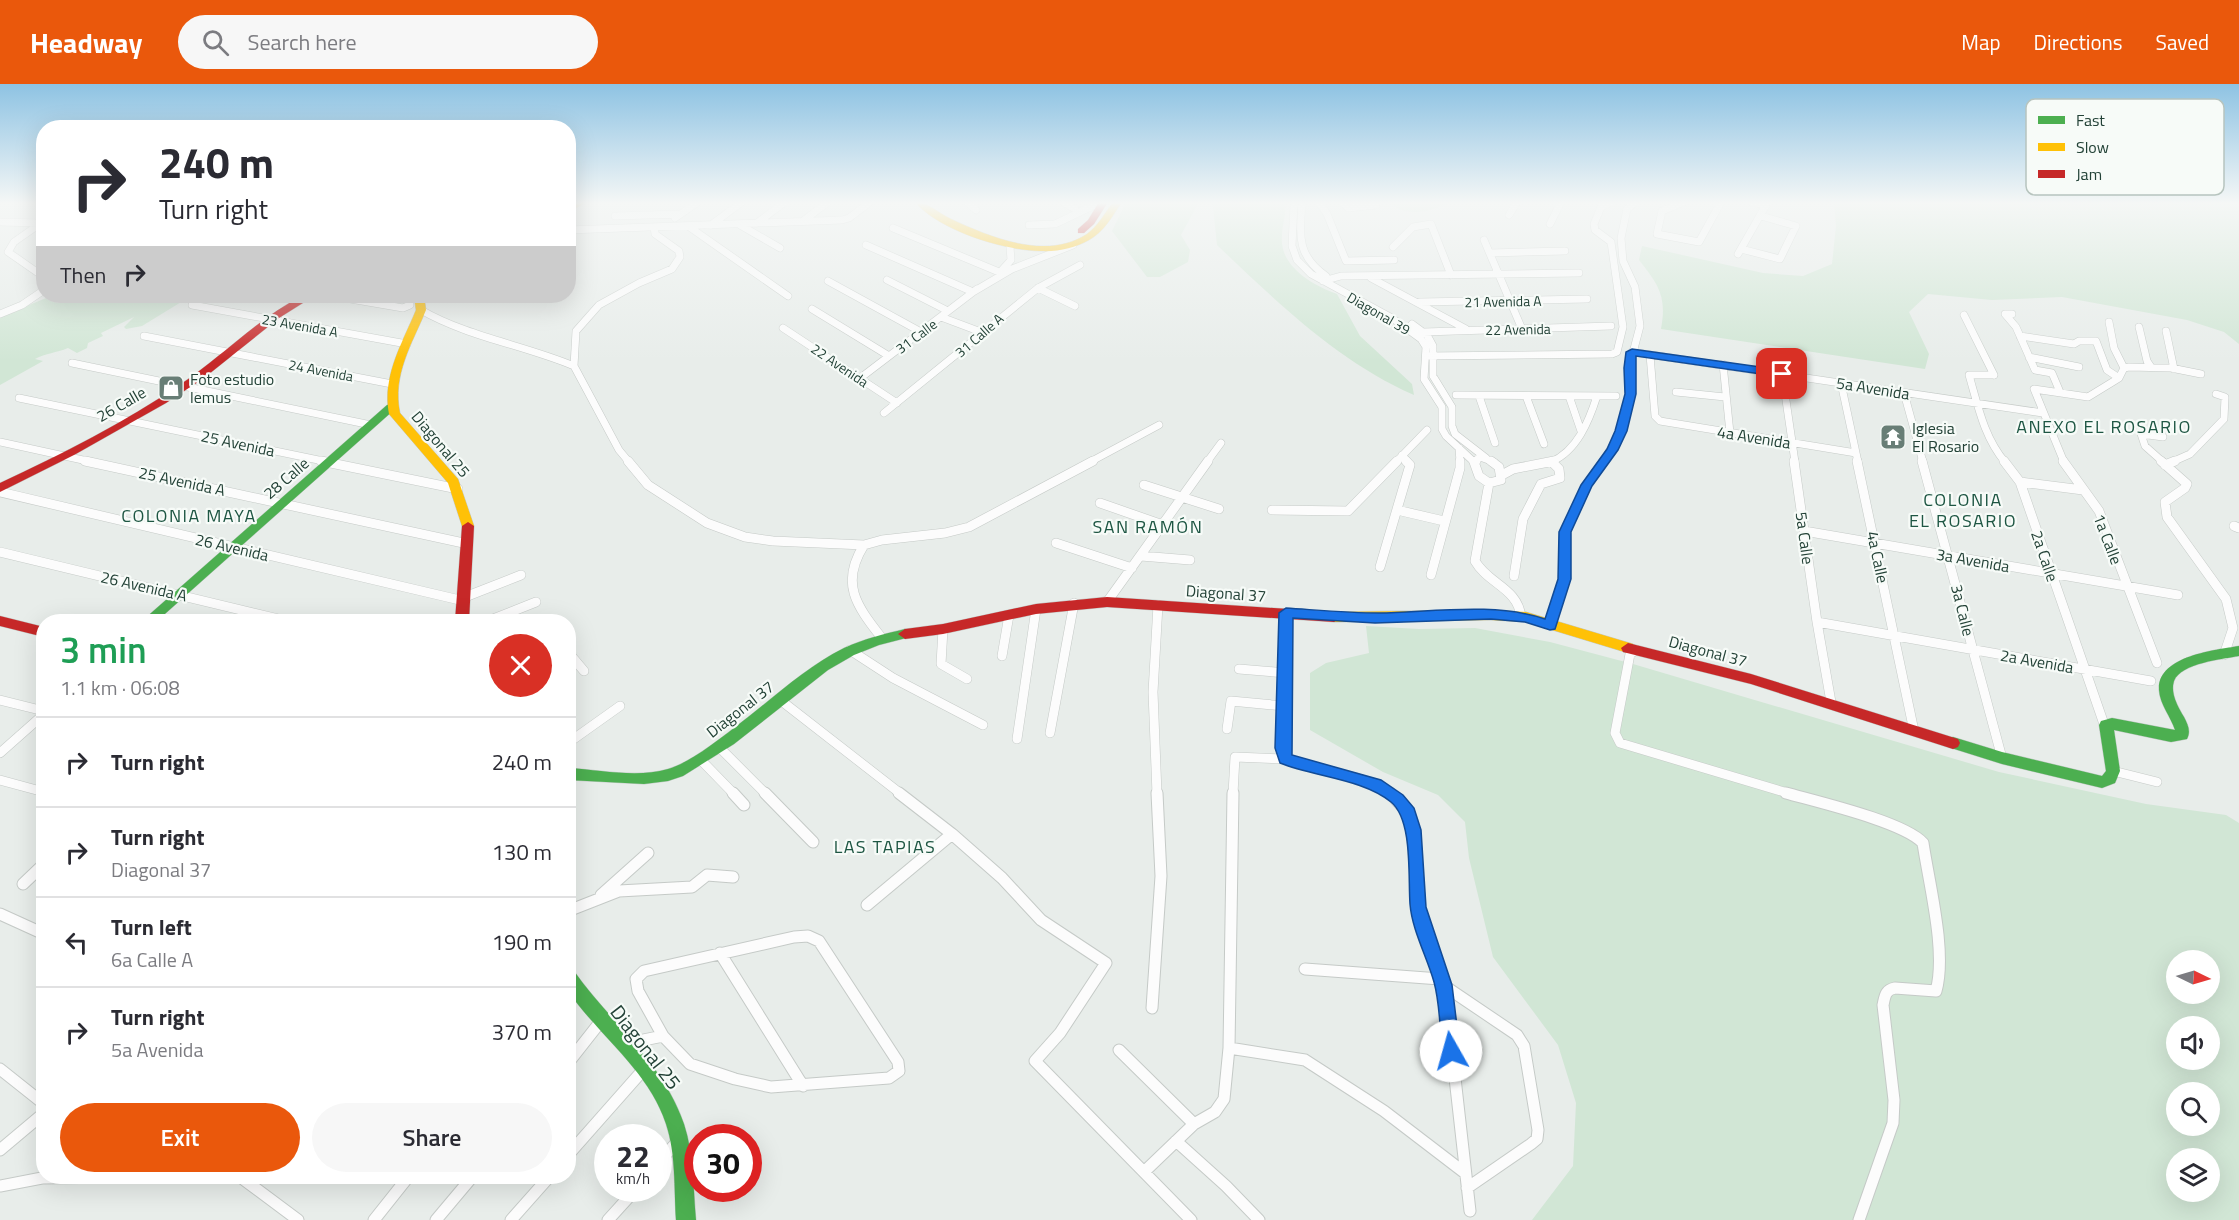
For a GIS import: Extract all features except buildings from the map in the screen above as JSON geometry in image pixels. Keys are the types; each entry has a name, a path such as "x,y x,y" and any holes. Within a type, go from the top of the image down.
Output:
{"main road":[{"name":"26 Calle","path":"0,490 66,456 184,386 269,319 294,303"},
{"path":"414,309 420,303"},
{"name":"Diagonal 25","path":"414,309 407,344 392,384 391,407 458,489 466,519 468,544 463,614"},
{"name":"28 Calle","path":"157,614 391,407"},
{"name":"Diagonal 37","path":"576,774 663,778 719,747 779,699 850,650 881,637 943,629 1074,603 1107,602 1348,617 1491,615 1521,617 1636,650 1689,660 1831,702 2002,758 2102,782 2110,779 2113,771"},
{"path":"0,621 36,630"},
{"path":"2113,771 2105,728 2108,724 2171,736 2181,735 2182,728 2166,689 2171,674 2186,663 2239,651"},
{"name":"Diagonal 25","path":"576,991 624,1044 667,1103 678,1141 686,1220"}],"street":[{"path":"12,255 36,271"},
{"path":"679,255 679,260 672,269 599,305 587,316 576,331 574,366 619,450 631,467 648,485 696,517 731,533 759,539 805,544 864,545 882,540 945,533 969,527 1159,424"},
{"path":"729,255 788,296"},
{"path":"889,255 973,292"},
{"path":"958,255 999,272"},
{"name":"31 Calle","path":"859,379 1009,264 1013,255"},
{"name":"31 Calle","path":"973,292 1012,269 1050,255"},
{"name":"Diagonal 39","path":"1295,255 1303,267 1414,332 1424,342 1426,356 1424,379 1442,407 1442,429 1474,462"},
{"name":"Diagonal 39","path":"1304,255 1326,280 1424,332 1434,346 1436,356 1433,376 1452,407 1453,429 1467,445 1490,460 1502,474"},
{"path":"1344,255 1346,261 1394,260"},
{"path":"1443,255 1451,275"},
{"path":"1491,255 1522,329"},
{"path":"1426,356 1612,354 1617,352 1623,327 1613,255"},
{"path":"1550,626 1565,579 1565,532 1587,485 1612,450 1621,431 1631,394 1629,368 1640,326 1635,287 1622,255"},
{"path":"1757,255 1780,259 1782,255"},
{"name":"31 Calle A","path":"884,413 1038,288 1080,265"},
{"path":"1326,280 1369,277 1579,273"},
{"path":"1369,277 1420,302 1466,329"},
{"path":"828,280 921,332"},
{"path":"887,280 948,311"},
{"path":"1038,288 1075,306"},
{"path":"0,314 22,305 36,295"},
{"name":"21 Avenida A","path":"1420,302 1587,299"},
{"path":"377,303 414,309 447,325 543,353 574,366"},
{"path":"410,303 414,309"},
{"name":"23 Avenida A","path":"192,305 407,344"},
{"path":"812,309 889,356"},
{"path":"2012,314 2005,314 2020,336 2035,370 2052,373 2060,392 2088,397 2119,378 2124,368"},
{"name":"2a Calle","path":"1964,315 1994,375 1970,375 1977,404 1995,448 2013,468 2020,482 2105,728"},
{"path":"941,317 981,332"},
{"path":"2109,322 2114,348 2124,368"},
{"name":"22 Avenida","path":"1424,332 1611,326"},
{"path":"2139,327 2147,361 2151,367"},
{"name":"22 Avenida","path":"783,328 897,402"},
{"path":"2166,331 2174,369"},
{"name":"24 Avenida","path":"144,336 392,384"},
{"path":"2020,336 2074,344 2079,341 2096,341 2107,369 2119,378"},
{"name":"5a Avenida","path":"1632,352 2043,413"},
{"name":"4a Avenida","path":"1650,355 1655,416 1660,421 1856,453"},
{"path":"2029,357 2079,367"},
{"path":"72,363 371,425"},
{"path":"1723,364 1730,433"},
{"path":"2124,368 2151,367 2201,374"},
{"name":"5a Calle","path":"1782,374 1816,622 1831,702"},
{"name":"4a Calle","path":"1842,383 1914,731"},
{"name":"1a Calle","path":"2060,392 2035,388 2063,460 2099,511 2157,663"},
{"path":"1676,392 1725,397"},
{"name":"3a Calle","path":"1904,393 2002,758"},
{"path":"2165,465 2190,454 2224,419 2225,398 2216,394"},
{"path":"1456,396 1616,396"},
{"path":"1479,396 1495,443"},
{"path":"1526,396 1544,444"},
{"path":"1569,396 1581,431"},
{"path":"1460,465 1489,483 1498,483 1502,474 1515,468 1550,463 1567,454 1593,412 1597,396"},
{"name":"25 Avenida","path":"19,398 458,489"},
{"path":"1272,510 1348,511 1426,430"},
{"path":"2163,437 2141,435 2145,447 2187,486 2165,502 2167,517 2228,606 2233,628 2224,655"},
{"name":"25 Avenida A","path":"0,442 284,502 468,544"},
{"path":"1107,602 1221,443"},
{"path":"1431,575 1458,476 1459,448"},
{"path":"1380,567 1410,465 1402,455"},
{"path":"1479,475 1474,462 1478,457 1490,460 1550,463 1559,470 1560,478 1541,484 1522,519 1514,576"},
{"path":"1458,476 1479,475"},
{"path":"2020,482 2083,490"},
{"path":"1489,483 1475,561 1483,576 1517,599 1522,607 1521,617"},
{"path":"1144,485 1219,509"},
{"name":"26 Avenida","path":"0,490 233,547 465,599"},
{"path":"1100,503 1163,525"},
{"path":"1397,510 1444,521"},
{"name":"3a Avenida","path":"1804,531 2178,595"},
{"path":"1056,543 1132,568"},
{"path":"864,545 854,565 851,580 852,593 881,637"},
{"name":"26 Avenida A","path":"0,552 258,614"},
{"path":"1141,556 1190,560"},
{"path":"465,599 521,575"},
{"path":"506,614 536,602"},
{"path":"1050,734 1074,603"},
{"path":"1152,1008 1161,876 1153,692 1158,605"},
{"path":"1017,739 1036,609"},
{"path":"1285,759 1283,748 1286,613"},
{"path":"1002,656 1009,615"},
{"name":"2a Avenida","path":"1816,622 2151,681"},
{"path":"943,629 941,664 967,679"},
{"path":"850,650 893,678 983,725"},
{"path":"1636,650 1630,654 1615,733 1620,743 1896,826 1915,834 1923,843 1939,956 1940,986 1936,991 1928,992 1895,987 1885,992 1883,1005 1894,1100 1893,1123 1859,1220"},
{"path":"576,662 584,671"},
{"path":"1239,669 1286,673"},
{"path":"779,699 952,834 1002,878 1041,920 1106,963 1060,1033 1046,1052 1035,1061 1191,1220"},
{"path":"0,700 36,710"},
{"path":"1227,729 1231,701 1284,706"},
{"path":"576,737 620,706"},
{"path":"0,753 36,719"},
{"path":"719,747 813,842"},
{"path":"1145,1171 1194,1124 1215,1112 1224,1099 1228,1048 1233,763 1235,757 1285,759 1302,766 1376,784 1398,799 1409,813 1413,830 1418,907 1442,982 1470,1211"},
{"path":"700,759 744,805"},
{"path":"2113,771 2157,782"},
{"path":"0,780 36,790"},
{"path":"867,906 952,834"},
{"path":"598,898 648,853"},
{"path":"23,884 36,872"},
{"path":"576,907 619,891 670,890 692,887 707,875 733,877"},
{"path":"0,914 36,930"},
{"path":"794,936 808,936 819,941 898,1062 899,1071 889,1077 771,1087 735,1079 690,1064 663,1036 638,991 636,979 644,971 720,953 794,936"},
{"path":"720,953 802,1086"},
{"path":"1305,969 1442,982 1517,1035 1524,1046 1538,1130 1537,1139 1467,1188"},
{"path":"576,1053 601,1021"},
{"path":"624,1044 663,1036"},
{"path":"1228,1048 1305,1060 1384,1111 1466,1173"},
{"path":"1119,1050 1194,1124"},
{"path":"0,1069 36,1098"},
{"path":"576,1146 644,1069"},
{"path":"0,1150 36,1120"},
{"path":"672,1148 678,1141"},
{"path":"1176,1141 1226,1186 1259,1220"},
{"path":"0,1186 36,1179"},
{"path":"250,1184 298,1220"},
{"path":"374,1220 403,1184"},
{"path":"436,1220 466,1184"},
{"path":"511,1220 543,1184"},
{"path":"608,1220 624,1202"}],"green space":[{"path":"1130,255 1189,255 1188,262 1160,277 1147,277"},
{"path":"1227,255 1286,255 1291,265 1308,280 1337,294 1360,336 1412,384 1414,395 1360,366 1334,348 1262,288"},
{"path":"1640,255 1682,255 1763,273 1803,276 1832,264 1833,255 2239,255 2239,344 2224,332 2187,320 2062,297 1992,300 1928,294 1909,312 1929,354 1925,369 1661,329 1663,308 1660,292 1639,260"},
{"path":"36,302 180,303 142,326 126,329 124,327 134,317 101,333 103,336 88,343 87,348 77,353 68,348 39,357 35,359 43,361 0,385 0,317"},
{"path":"1366,626 1419,629 1475,628 1550,642 1633,664 1999,772 2146,804 2226,815 2239,823 2239,1220 1532,1220 1573,1166 1576,1103 1558,1045 1493,957 1469,858 1465,822 1438,795 1383,772 1310,730 1310,673 1326,663 1369,653"}],"traffic: fast":[{"path":"157,614 391,407"},
{"path":"576,775 644,778 678,772 729,740 823,667 849,652 876,641 905,634"},
{"path":"1953,743 2002,758 2102,782 2110,779 2113,771 2106,725 2112,724 2171,736 2182,735 2182,728 2167,694 2167,679 2173,671 2183,665 2207,657 2239,651"},
{"path":"576,988 642,1065 667,1103 675,1124 680,1148 686,1220"}],"traffic: slow":[{"path":"420,303 421,310 395,374 392,401 395,414 454,482 468,526"},
{"path":"1334,617 1491,615 1526,617 1628,648"}],"traffic: jam":[{"path":"0,488 94,440 162,401 200,376 275,315 296,303"},
{"path":"462,614 468,526"},
{"path":"905,634 943,629 1036,609 1107,602 1334,617"},
{"path":"0,621 36,630"},
{"path":"1628,648 1710,667 1953,743"}],"place":[{"name":"Foto estudio lemus","path":"171,388"},
{"name":"Iglesia El Rosario","path":"1893,437"}],"district":[{"name":"ANEXO EL ROSARIO","path":"2104,426"},
{"name":"COLONIA EL ROSARIO","path":"1963,509"},
{"name":"COLONIA MAYA","path":"189,515"},
{"name":"SAN RAMÓN","path":"1148,526"},
{"name":"LAS TAPIAS","path":"885,846"}],"route":[{"path":"1451,1051 1440,971 1418,907 1415,888 1416,858 1409,813 1398,799 1376,784 1302,766 1285,759 1283,748 1286,613 1375,618 1518,616 1550,626 1565,579 1565,532 1587,485 1612,450 1621,431 1631,394 1629,368 1632,352 1782,374"}]}
